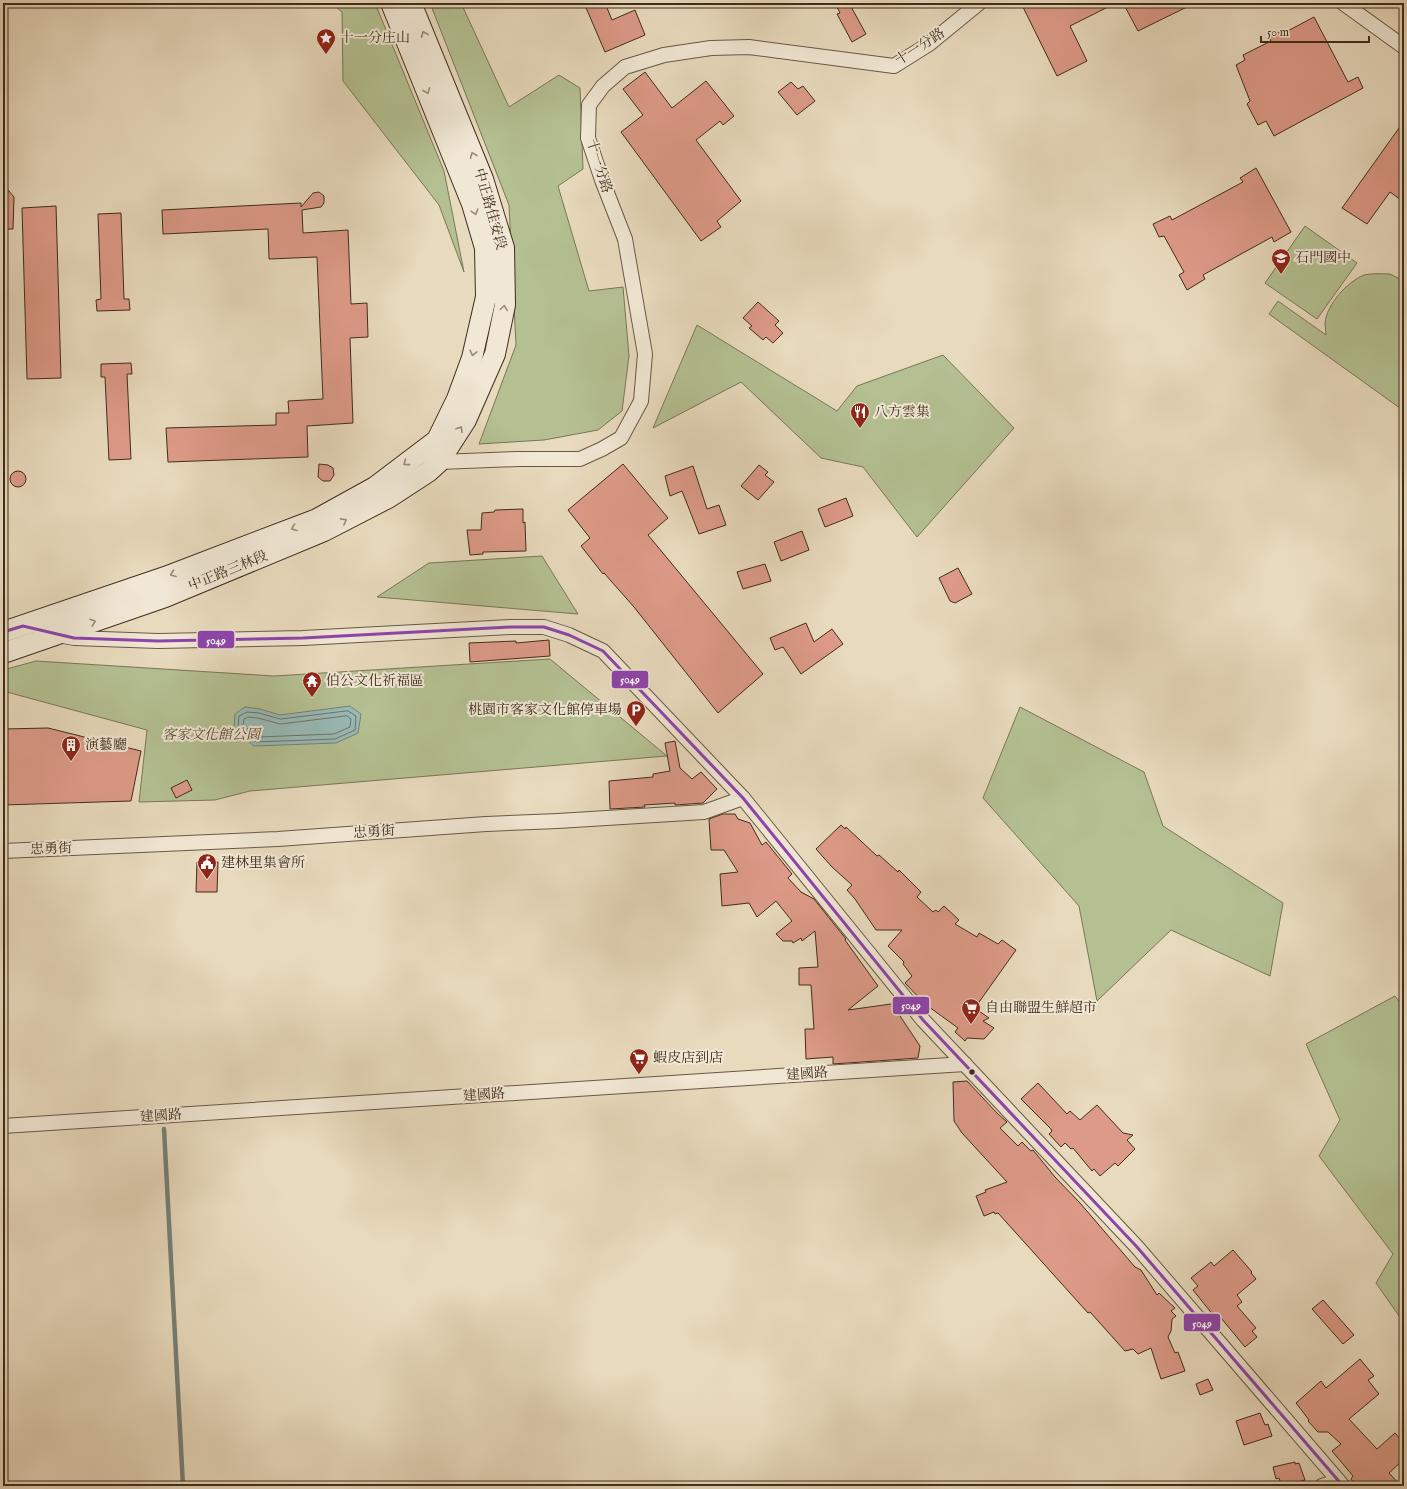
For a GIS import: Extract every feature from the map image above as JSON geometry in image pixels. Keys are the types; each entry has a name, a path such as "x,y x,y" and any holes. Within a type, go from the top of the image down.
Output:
{"main road":[{"name":"中正路佳安段","path":"391,3 472,204 485,248 486,297 472,358 457,399 437,440"},
{"name":"中正路佳安段","path":"411,3 483,179 504,248 505,305 495,354 466,420 439,462"},
{"name":"中正路三林段","path":"3,632 165,577 317,519 375,487 437,440"},
{"name":"中正路三林段","path":"3,653 165,597 324,531 388,498 428,472 439,462"}],"street":[{"name":"十一分路","path":"439,462 518,459 580,459 621,438 641,401 645,354 625,239 602,180 588,138 589,105 603,86 625,68 664,55 711,48 749,47 894,66 929,44 979,3"},
{"path":"1343,3 1404,47"},
{"path":"23,626 74,638 158,641 304,638 511,627 544,627 569,635 603,650 743,798 924,1020 1137,1247 1317,1455 1340,1484"},
{"name":"忠勇街","path":"3,851 278,839 486,824 566,821 704,812 743,798"},
{"name":"建國路","path":"3,1126 965,1064"},
{"path":"1322,1486 1340,1484"}],"green space":[{"path":"331,3 375,3 444,171 464,272 439,205 343,81 342,12"},
{"path":"430,3 461,3 509,107 559,75 580,88 583,169 558,186 589,291 623,287 629,356 622,411 598,430 544,440 479,444 516,345 509,205"},
{"path":"1305,226 1357,263 1317,319 1265,283"},
{"path":"1390,274 1404,281 1404,411 1269,314 1278,301 1326,335 1325,323 1330,308 1345,288 1364,275"},
{"path":"697,325 837,411 857,386 943,355 1014,428 917,537 863,467 821,458 741,382 653,428"},
{"path":"542,556 578,614 377,597 429,563"},
{"name":"客家文化館公園","path":"550,659 667,756 250,791 215,800 139,802 147,730 3,691 3,670 36,661 274,676"},
{"path":"1020,707 1144,772 1163,826 1283,903 1270,976 1171,930 1097,1001 1079,906 983,798"},
{"path":"1395,996 1404,1008 1404,1323 1376,1283 1393,1254 1319,1156 1340,1120 1306,1044"}],"water":[{"path":"350,706 361,714 358,733 336,743 254,746 234,730 235,714 245,707 260,709 280,715"}],"building":[{"path":"584,3 605,3 612,20 635,10 645,35 605,52"},
{"path":"835,3 849,3 866,34 852,42 837,14 840,13"},
{"path":"1021,3 1116,3 1070,26 1087,61 1057,76"},
{"path":"1123,3 1195,3 1138,31"},
{"path":"1314,17 1348,82 1358,77 1363,88 1274,136 1266,121 1258,125 1247,104 1250,101 1236,65 1245,60 1243,55 1271,41 1269,37 1281,31 1282,34"},
{"path":"645,72 672,108 706,81 734,116 723,125 720,121 696,140 741,201 717,221 721,227 701,241 621,132 643,115 623,89"},
{"path":"791,82 798,89 803,86 815,101 797,115 778,92"},
{"path":"1404,121 1404,202 1390,192 1367,224 1342,208"},
{"path":"1256,168 1291,232 1274,242 1272,237 1203,275 1205,279 1187,290 1179,275 1184,272 1164,236 1159,237 1153,224 1170,216 1172,220 1243,182 1240,178"},
{"path":"3,184 14,197 13,229 3,229"},
{"path":"319,192 324,196 324,203 321,207 302,210 303,233 348,230 351,304 367,303 368,337 350,338 353,423 307,426 308,457 168,462 166,428 276,425 276,413 289,413 288,401 323,399 317,257 269,259 268,229 163,234 162,210 301,203 301,207 313,193"},
{"path":"56,206 61,378 27,379 22,208"},
{"path":"121,213 124,299 129,299 130,310 97,311 96,300 101,299 98,214"},
{"path":"758,302 779,321 775,325 783,333 773,343 766,337 763,340 749,328 752,326 743,318"},
{"path":"131,363 132,374 127,374 131,459 109,460 105,377 101,377 101,364"},
{"path":"319,464 328,465 333,468 334,475 330,481 323,481 318,477"},
{"path":"623,464 668,518 648,535 763,674 718,713 634,607 604,573 603,574 581,546 590,538 568,510"},
{"path":"759,465 768,472 765,475 774,482 758,500 741,486"},
{"path":"693,466 707,509 719,505 726,525 699,534 682,491 670,496 665,476"},
{"path":"18,471 25,476 26,479 21,486 18,487 11,482 10,479 15,472"},
{"path":"846,498 853,516 825,527 818,509"},
{"path":"523,509 526,551 483,552 483,554 470,555 467,530 481,530 482,513 494,512 495,510"},
{"path":"802,531 809,550 781,561 774,542"},
{"path":"765,564 771,581 743,589 737,572"},
{"path":"958,568 972,594 955,603 950,601 939,578"},
{"path":"806,623 814,642 832,629 843,644 801,674 783,647 775,650 770,638"},
{"path":"549,640 550,656 470,662 469,643 516,641 516,643"},
{"name":"演藝廳","path":"48,728 141,751 131,801 3,805 3,729"},
{"path":"675,741 680,768 692,779 701,772 717,789 703,803 644,805 645,807 610,809 609,781 653,777 653,774 670,771 665,743"},
{"path":"187,780 192,790 176,798 171,788"},
{"path":"723,814 735,814 738,819 750,823 762,845 766,842 792,874 788,878 801,892 814,899 846,939 845,940 878,986 848,1010 898,1003 896,1010 920,1046 918,1058 833,1064 833,1057 806,1059 805,1029 814,1029 811,985 799,985 799,968 818,967 815,931 802,941 801,938 793,943 792,941 783,941 776,934 792,921 776,901 757,917 749,903 722,906 720,874 738,872 724,850 711,850 709,819"},
{"path":"841,825 845,829 846,827 877,856 879,855 898,872 899,870 921,892 917,897 933,912 936,910 938,912 944,906 959,920 955,924 977,937 979,933 998,944 1002,940 1016,950 977,1005 979,1006 976,1009 989,1018 983,1021 994,1028 984,1039 967,1038 965,1041 955,1032 958,1028 925,1004 905,983 912,976 903,964 904,962 888,946 902,930 876,930 847,890 852,885 832,867 816,849"},
{"name":"建林里集會所","path":"197,862 218,862 217,892 196,892"},
{"path":"967,1081 1007,1122 1000,1128 1018,1146 1022,1142 1031,1151 1033,1150 1135,1267 1141,1270 1157,1295 1159,1293 1175,1308 1171,1311 1176,1316 1172,1319 1171,1331 1168,1337 1175,1353 1178,1352 1185,1371 1161,1379 1151,1348 1138,1354 1133,1349 1125,1351 1090,1312 1088,1313 998,1213 995,1214 994,1212 984,1216 976,1196 986,1192 985,1190 1007,1182 962,1133 954,1121 953,1082"},
{"path":"1038,1083 1067,1114 1070,1111 1080,1120 1097,1105 1123,1133 1133,1135 1127,1140 1135,1149 1118,1166 1115,1163 1100,1176 1094,1169 1092,1171 1073,1148 1071,1149 1065,1143 1061,1147 1049,1134 1052,1131 1051,1129 1021,1099"},
{"path":"1233,1250 1252,1272 1251,1273 1256,1279 1237,1295 1242,1302 1237,1306 1256,1328 1252,1331 1257,1337 1245,1347 1221,1318 1218,1321 1193,1290 1198,1286 1191,1278 1211,1262 1214,1266"},
{"path":"1323,1300 1354,1335 1343,1344 1312,1309"},
{"path":"1360,1359 1374,1376 1368,1380 1379,1394 1349,1419 1377,1449 1395,1433 1404,1443 1404,1459 1389,1473 1401,1486 1356,1486 1351,1479 1353,1476 1332,1451 1341,1444 1328,1432 1318,1432 1308,1421 1309,1420 1296,1403 1321,1381 1326,1388"},
{"path":"1208,1379 1213,1390 1200,1395 1196,1384"},
{"path":"1260,1413 1265,1425 1268,1424 1272,1436 1244,1445 1236,1421"},
{"path":"1295,1462 1295,1464 1299,1463 1305,1480 1282,1486 1279,1478 1276,1479 1273,1467"}],"waterway":[{"path":"164,1129 183,1486"}],"transit line":[{"name":"5049","path":"3,632 23,626 74,638 158,641 303,638 511,627 544,627 569,635 603,651 743,798 923,1020 1137,1247 1343,1486"}],"place":[{"name":"十一分庄山","path":"326,55"},
{"name":"石門國中","path":"1281,275"},
{"name":"八方雲集","path":"860,429"},
{"name":"伯公文化祈福區","path":"312,698"},
{"name":"桃園市客家文化館停車場","path":"636,727"},
{"name":"演藝廳","path":"71,762"},
{"name":"建林里集會所","path":"207,880"},
{"name":"自由聯盟生鮮超市","path":"971,1025"},
{"name":"蝦皮店到店","path":"639,1075"}]}
